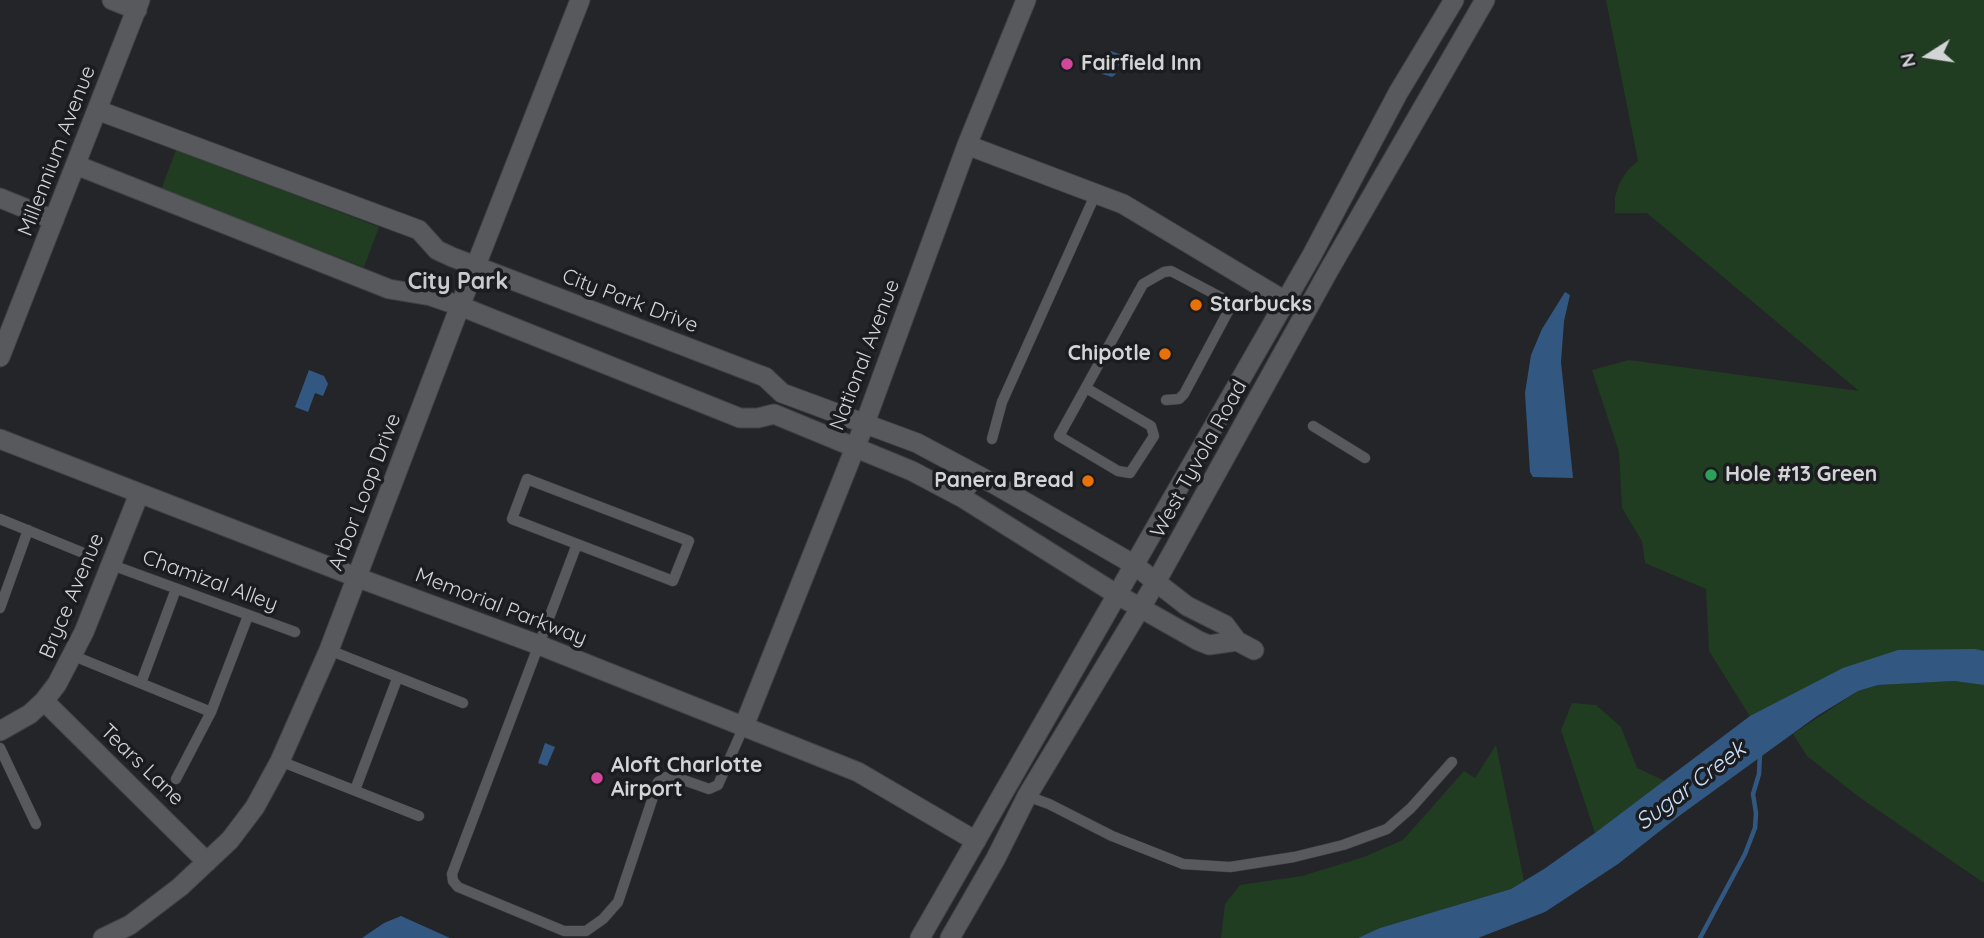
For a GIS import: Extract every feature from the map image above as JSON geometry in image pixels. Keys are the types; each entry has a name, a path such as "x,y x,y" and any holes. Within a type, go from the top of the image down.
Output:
{"street":[{"path":"112,0 138,5"},
{"name":"Arbor Loop Drive","path":"103,938 130,925 180,887 230,840 255,807 280,761 329,650 580,0"},
{"name":"National Avenue","path":"744,726 865,423 967,145 1026,0"},
{"name":"West Tyvola Road","path":"920,938 1285,301 1398,93 1454,0"},
{"name":"West Tyvola Road","path":"952,936 1027,796 1156,582 1329,270 1485,0"},
{"name":"Millennium Avenue","path":"0,357 138,5"},
{"name":"City Park Drive","path":"97,110 419,230 437,250 765,377 782,393 917,443 982,477 1133,564 1187,606 1225,625 1246,645 1209,645 1141,607"},
{"path":"967,145 1124,204 1285,301"},
{"path":"76,165 389,289 431,296 460,306 740,418 758,418 774,414 855,447 912,471 962,498 1141,607"},
{"path":"0,198 54,220"},
{"name":"Memorial Parkway","path":"0,439 539,645 858,772 976,841"},
{"name":"Bryce Avenue","path":"0,731 30,714 44,701 74,656 139,494"},
{"name":"Tears Lane","path":"44,701 207,862"}],"lane":[{"path":"992,439 1002,402 1096,193"},
{"path":"1086,388 1152,426 1154,436 1134,470 1125,473 1059,436 1143,284 1171,271 1228,301 1231,306 1184,394 1179,399 1166,400"},
{"path":"1313,426 1365,458"},
{"path":"962,498 982,477"},
{"path":"527,479 689,541 673,581 578,544 512,519 527,479"},
{"path":"0,519 81,552"},
{"path":"0,608 28,530"},
{"path":"578,544 456,863 453,881 458,887 564,931 586,931 603,919 618,902 658,782 675,776 709,789 718,785 744,726"},
{"name":"Chamizal Alley","path":"112,565 295,632"},
{"path":"141,683 176,589"},
{"path":"176,779 211,712 248,616"},
{"path":"329,650 463,703"},
{"path":"74,656 211,712"},
{"path":"355,790 397,679"},
{"path":"0,748 36,824"},
{"path":"280,761 419,816"},
{"path":"1027,796 1049,804 1112,836 1184,864 1230,867 1294,857 1343,845 1387,829 1452,762"}],"green space":[{"path":"1606,0 1984,0 1984,670 1870,679 1761,734 1709,651 1706,589 1645,563 1642,541 1622,508 1619,452 1592,370 1629,360 1859,391 1647,213 1615,213 1615,197 1619,184 1638,161"},
{"path":"176,150 379,227 364,267 161,190"},
{"path":"1954,681 1984,685 1984,883 1859,797 1807,756 1793,734 1858,691 1878,685"},
{"path":"1572,703 1596,705 1621,727 1637,768 1665,781 1595,833 1561,730"},
{"path":"1496,745 1524,881 1511,889 1380,928 1358,938 1221,938 1225,904 1240,885 1302,876 1364,857 1403,840 1464,771 1475,778"}],"water":[{"path":"1111,51 1122,55 1112,77 1102,74"},
{"path":"1565,292 1570,295 1564,321 1561,362 1573,478 1533,477 1530,472 1525,393 1531,355 1542,329"},
{"path":"309,370 324,376 328,384 323,396 315,393 308,412 295,407"},
{"name":"Sugar Creek","path":"1898,650 1984,651 1984,685 1954,681 1878,685 1858,691 1817,716 1679,816 1618,864 1545,912 1478,938 1358,938 1380,928 1511,889 1595,833 1750,716 1843,668"},
{"path":"545,743 555,747 547,766 538,763"},
{"path":"401,916 450,938 362,938 384,923"}],"waterway":[{"name":"Sugar Creek","path":"1700,938 1745,854 1755,828 1753,794 1759,774 1760,754"}],"place":[{"name":"Fairfield Inn","path":"1067,64"},
{"name":"Starbucks","path":"1196,305"},
{"name":"Chipotle","path":"1165,354"},
{"name":"Hole #13 Green","path":"1711,475"},
{"name":"Panera Bread","path":"1088,481"},
{"name":"Aloft Charlotte Airport","path":"597,778"}],"district":[{"name":"City Park","path":"458,282"}]}
